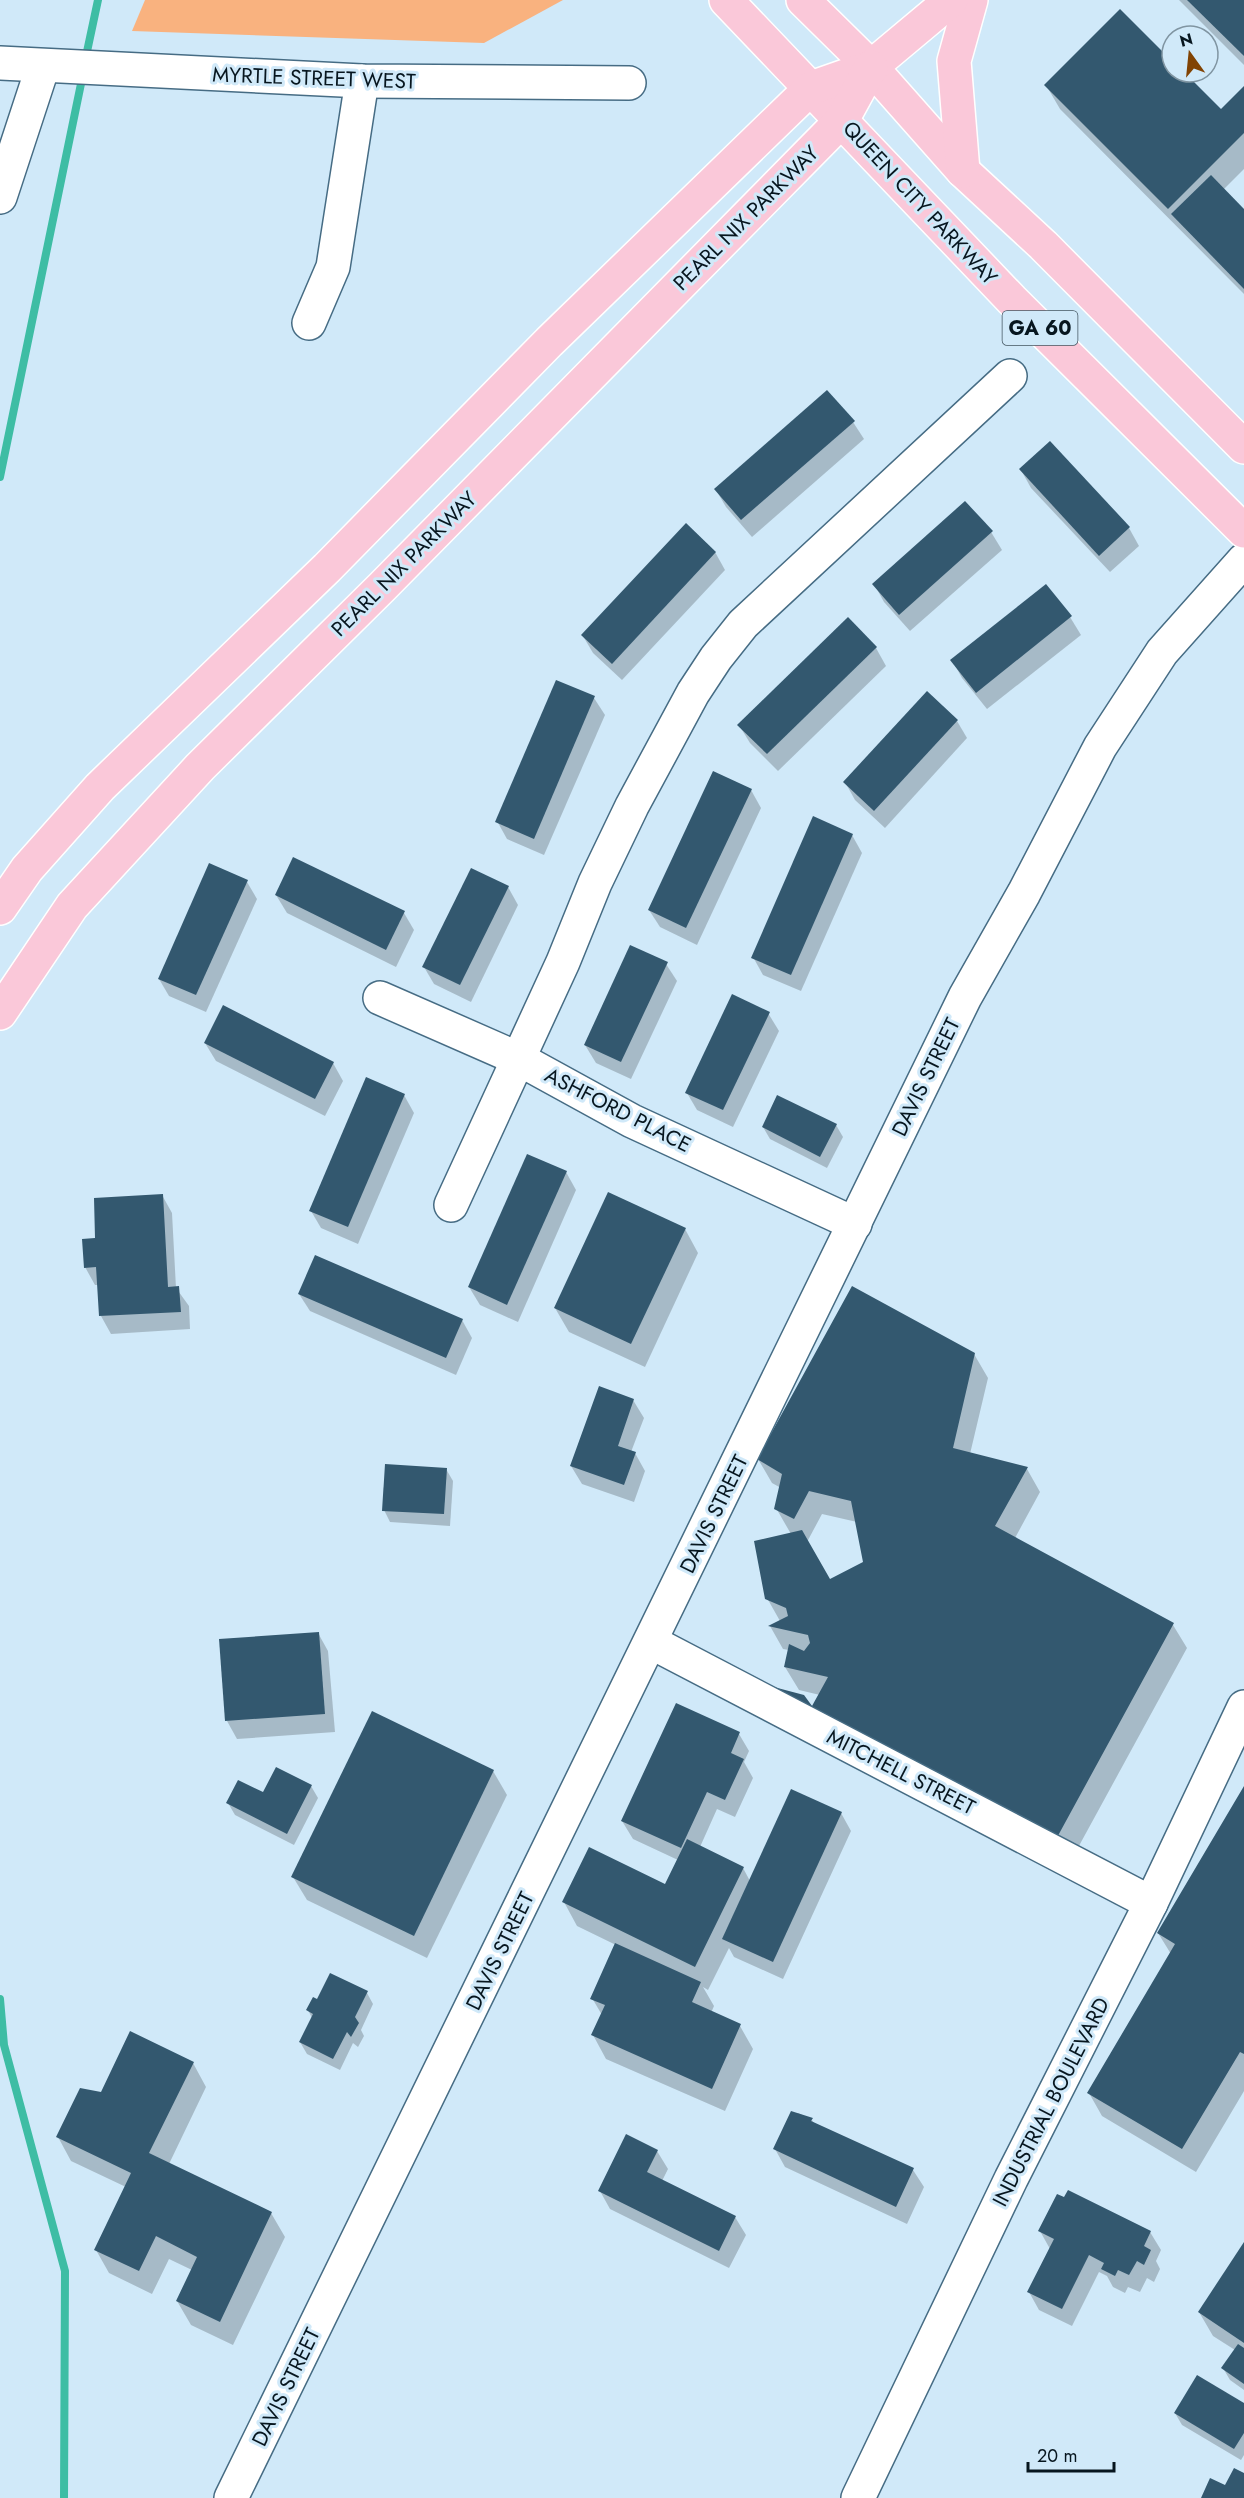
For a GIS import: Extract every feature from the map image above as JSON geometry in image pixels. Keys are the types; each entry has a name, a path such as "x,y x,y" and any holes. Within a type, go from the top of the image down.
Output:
{"main road":[{"name":"QUEEN CITY PARKWAY","path":"726,0 1012,300 1244,531"},
{"name":"GA 60","path":"803,0 872,67 963,171 1043,245 1244,447"},
{"path":"0,908 27,869 100,787 327,568 549,342 812,88 872,67 951,0"},
{"path":"963,171 954,60 971,0"},
{"name":"PEARL NIX PARKWAY","path":"0,1013 72,906 200,767 383,586 842,120 872,67"}],"street":[{"name":"MYRTLE STREET WEST","path":"0,63 362,81 629,83"},
{"path":"0,197 43,66"},
{"path":"309,323 333,267 362,81"},
{"path":"450,1205 519,1059 632,806 693,693 716,658 743,624 1010,376"},
{"name":"DAVIS STREET","path":"231,2498 965,997 1024,893 1100,747 1162,652 1244,560"},
{"name":"ASHFORD PLACE","path":"380,998 519,1059 632,1121 855,1224"},
{"name":"MITCHELL STREET","path":"651,1642 1151,1903"},
{"name":"INDUSTRIAL BOULEVARD","path":"858,2498 1011,2180 1151,1903 1244,1707"}],"shaded area":[{"path":"145,0 563,0 484,43 132,31"}],"building":[{"path":"1187,0 1244,0 1244,56 1220,32 1220,24 1211,24"},
{"path":"1120,9 1160,49 1160,84 1196,84 1221,109 1244,86 1244,133 1168,209 1044,85"},
{"path":"1211,175 1244,209 1244,289 1171,214"},
{"path":"827,390 855,421 741,520 714,489"},
{"path":"1050,441 1130,527 1099,556 1019,469"},
{"path":"965,501 993,531 899,615 872,584"},
{"path":"686,523 716,552 612,664 581,635"},
{"path":"1046,584 1072,616 976,693 950,660"},
{"path":"848,617 877,647 767,754 737,725"},
{"path":"556,680 595,696 534,839 495,822"},
{"path":"927,691 958,720 874,811 843,782"},
{"path":"713,771 752,789 686,928 648,910"},
{"path":"813,816 853,834 791,975 751,958"},
{"path":"293,857 405,911 386,950 275,895"},
{"path":"209,863 248,880 196,995 158,979"},
{"path":"471,868 509,886 460,985 422,967"},
{"path":"630,945 668,962 621,1062 584,1045"},
{"path":"732,994 770,1012 723,1110 685,1093"},
{"path":"223,1005 334,1062 315,1099 204,1043"},
{"path":"366,1077 405,1094 348,1227 309,1211"},
{"path":"777,1095 837,1124 820,1157 762,1127"},
{"path":"527,1154 567,1171 507,1305 468,1287"},
{"path":"608,1192 686,1228 631,1344 554,1308"},
{"path":"163,1194 168,1287 179,1286 181,1312 99,1316 96,1267 84,1268 82,1239 95,1238 94,1198"},
{"path":"315,1255 463,1319 446,1358 298,1294"},
{"path":"852,1286 975,1353 953,1448 1028,1467 995,1526 1174,1623 1054,1843 770,1686 804,1695 812,1706 828,1677 784,1667 789,1644 804,1651 810,1643 808,1635 768,1626 788,1616 786,1608 765,1599 754,1541 802,1530 830,1579 863,1562 851,1501 809,1491 794,1519 774,1509 782,1474 757,1459"},
{"path":"599,1386 634,1399 618,1446 636,1452 624,1485 570,1466"},
{"path":"385,1464 447,1468 444,1514 382,1511"},
{"path":"319,1632 325,1714 225,1721 219,1639"},
{"path":"676,1703 740,1732 731,1753 744,1759 725,1800 707,1792 681,1848 621,1821"},
{"path":"372,1711 494,1770 414,1936 291,1877"},
{"path":"276,1767 312,1785 287,1834 226,1803 238,1780 263,1792"},
{"path":"1244,1786 1244,2054 1240,2052 1182,2149 1087,2093 1175,1944 1157,1933"},
{"path":"791,1789 842,1812 773,1962 722,1939"},
{"path":"687,1839 744,1867 695,1967 562,1902 589,1847 665,1884"},
{"path":"615,1943 701,1982 692,2002 741,2024 712,2089 591,2035 605,2005 590,1999"},
{"path":"330,1973 368,1991 355,2017 359,2023 351,2037 347,2032 333,2059 299,2042 313,2014 306,2010 313,1997 317,1999"},
{"path":"130,2031 194,2062 149,2153 272,2212 220,2322 176,2301 197,2257 156,2236 139,2271 94,2250 131,2173 56,2137 80,2088 101,2092"},
{"path":"791,2111 813,2118 811,2121 914,2168 896,2207 773,2149"},
{"path":"626,2134 658,2150 647,2172 736,2216 719,2251 598,2191"},
{"path":"1068,2190 1151,2231 1144,2246 1151,2250 1144,2265 1137,2261 1129,2275 1118,2270 1115,2276 1101,2269 1104,2263 1089,2255 1062,2309 1027,2292 1054,2239 1038,2231 1057,2194 1064,2197"},
{"path":"1244,2242 1244,2343 1198,2312"},
{"path":"1238,2344 1244,2348 1244,2384 1221,2368"},
{"path":"1197,2375 1244,2403 1244,2433 1234,2449 1174,2413"},
{"path":"1234,2468 1244,2473 1244,2498 1201,2498 1210,2478 1225,2485"}],"waterway":[{"path":"85,61 98,0"},
{"path":"0,477 83,74"},
{"path":"0,1999 4,2045 65,2271 64,2498"}]}
